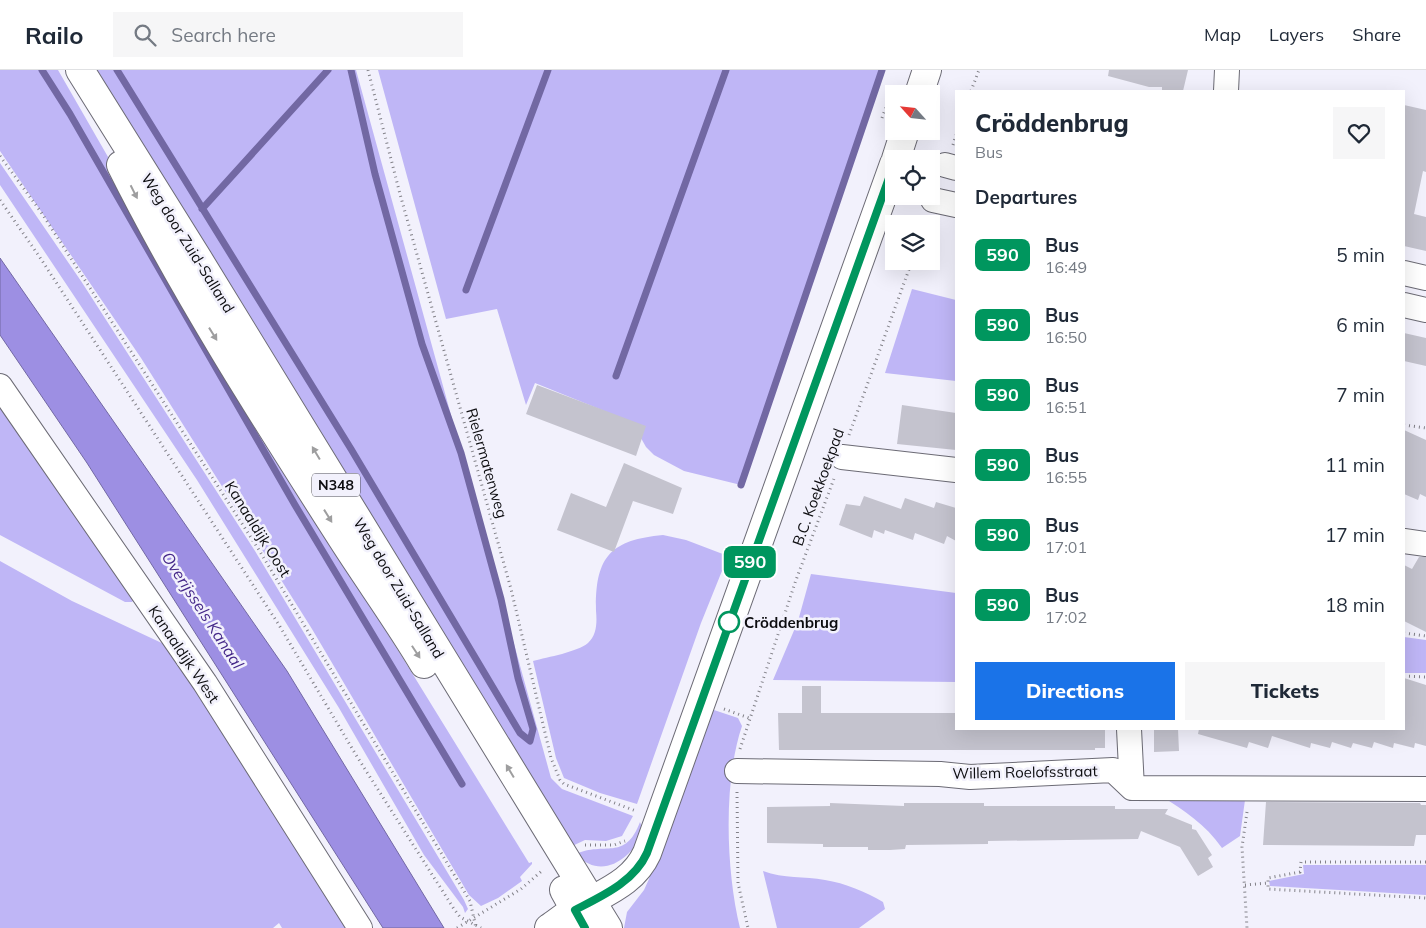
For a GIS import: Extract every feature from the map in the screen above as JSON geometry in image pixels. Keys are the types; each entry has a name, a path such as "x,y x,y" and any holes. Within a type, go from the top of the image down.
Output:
{"main road":[{"name":"Weg door Zuid-Salland","path":"73,70 154,232 202,315 344,542 422,660 484,764 550,865 584,913 608,928"},
{"name":"Weg door Zuid-Salland","path":"80,70 198,259 584,913"},
{"path":"922,85 927,70"},
{"path":"550,928 584,913 642,865 885,189"}],"street":[{"path":"1226,90 1227,70"},
{"path":"940,201 955,205"},
{"path":"1405,273 1426,278"},
{"path":"1405,305 1426,310"},
{"name":"Kanaaldijk West","path":"0,386 205,683 360,928"},
{"path":"842,457 955,470"},
{"path":"1405,541 1426,544"},
{"path":"1129,730 1132,788 1426,789"},
{"name":"Willem Roelofsstraat","path":"737,771 940,774 970,777 1114,770 1132,788"}],"path":[{"name":"Rielermatenweg","path":"368,70 403,204 511,589 551,758 560,780 564,784 639,812"},
{"path":"971,90 979,70"},
{"name":"Kanaaldijk Oost","path":"0,156 41,212 259,550 470,901 476,927"},
{"path":"0,200 71,304 279,625 425,865 454,909 467,922 482,928"},
{"name":"B.C. Koekkoekpad","path":"748,928 738,883 737,771 741,743 796,580 909,270"},
{"path":"1405,425 1426,428"},
{"path":"1405,633 1426,636"},
{"path":"1405,676 1426,677"},
{"path":"1247,928 1242,847 1251,788"},
{"path":"1426,862 1301,862 1300,872 1268,878 1268,889 1426,898"},
{"path":"1245,885 1268,883"},
{"path":"457,928 474,918"}],"shaded area":[{"path":"0,70 58,70 303,496 529,863 532,862 520,877 522,881 498,898 481,906 469,895 312,629 141,358 0,151"},
{"path":"93,70 356,70 551,778 562,789 633,816 622,836 606,841 585,840 568,848"},
{"path":"378,70 883,70 741,485 684,471 654,455 646,447 637,431 624,419 535,383 526,405 497,309 446,319"},
{"path":"0,163 81,281 255,551 464,900 468,909 465,913 463,907 424,855 339,708 197,480 0,185"},
{"path":"912,289 955,300 955,381 885,373"},
{"path":"0,393 136,597 132,602 125,602 0,535"},
{"path":"663,535 686,540 728,556 701,623 637,804 600,793 564,778 556,758 533,661 570,652 588,643 596,628 596,592 599,577 609,555 618,547 630,541"},
{"path":"0,561 72,601 166,645 350,928 282,928 279,923 273,928 0,928"},
{"path":"811,574 955,593 955,682 773,680 798,621"},
{"path":"1405,637 1426,640 1426,673 1405,673"},
{"path":"708,708 738,718 742,726 736,748 729,799 729,854 735,905 740,928 624,928 627,912 644,890 649,879"},
{"path":"1243,795 1245,800 1240,836 1222,848 1202,825 1161,796"},
{"path":"640,822 644,832 638,842 624,858 615,863 606,866 596,866 586,862 576,854 621,846 628,842"},
{"path":"1303,865 1426,865 1426,895 1270,886 1269,881 1304,874"},
{"path":"763,871 771,874 833,881 862,891 883,902 885,909 859,928 777,928"}],"water":[{"name":"Overijssels Kanaal","path":"0,258 287,671 444,928 383,928 87,463 0,335"}],"building":[{"path":"1109,70 1188,70 1183,90 1162,90 1162,87 1149,87 1108,76"},
{"path":"1405,105 1426,110 1426,172 1423,171 1414,214 1426,217 1426,251 1405,246"},
{"path":"1405,333 1426,338 1426,366 1405,361"},
{"path":"537,385 646,426 636,456 526,414"},
{"path":"902,405 955,413 955,450 897,444"},
{"path":"1405,430 1426,440 1426,497 1420,494 1418,500 1405,494"},
{"path":"624,463 682,488 673,514 633,501 614,552 557,530 571,493 606,507"},
{"path":"864,496 901,509 905,498 934,508 936,502 955,508 955,540 947,536 944,544 915,533 913,540 885,530 884,534 874,530 872,538 839,525 846,504 860,506"},
{"path":"1419,557 1426,557 1426,632 1405,622 1405,566 1412,569"},
{"path":"1405,678 1426,685 1426,746 1415,743 1414,748 1394,743 1393,748 1374,742 1372,748 1353,743 1351,748 1332,742 1330,748 1311,743 1310,748 1272,736 1268,748 1249,742 1247,748 1198,734 1199,730 1405,730"},
{"path":"802,686 821,686 821,713 955,713 955,730 1105,730 1105,748 1095,748 1095,750 779,750 778,713 802,713"},
{"path":"1154,730 1178,730 1179,751 1154,752"},
{"path":"1266,802 1420,803 1421,805 1426,805 1426,835 1416,835 1414,846 1263,845"},
{"path":"830,803 904,806 904,803 984,803 984,806 1115,806 1115,809 1168,809 1165,814 1192,825 1192,829 1196,830 1212,855 1208,858 1213,867 1198,876 1180,847 1141,831 1138,839 988,841 988,844 906,845 905,849 890,850 868,850 868,847 823,847 823,844 767,843 767,807 830,806"}],"waterway":[{"path":"42,70 70,114 295,505 462,784"},
{"path":"117,70 351,449 520,733 530,741 533,729 518,678 501,599 461,453 422,344 375,174 351,70"},
{"path":"202,209 328,70"},
{"path":"466,290 548,70"},
{"path":"616,376 726,70"},
{"path":"741,485 882,70"}],"bus line":[{"name":"590","path":"585,928 575,910 618,886 642,865 647,853 885,189"}],"place":[{"name":"Cröddenbrug","path":"729,622"}]}
